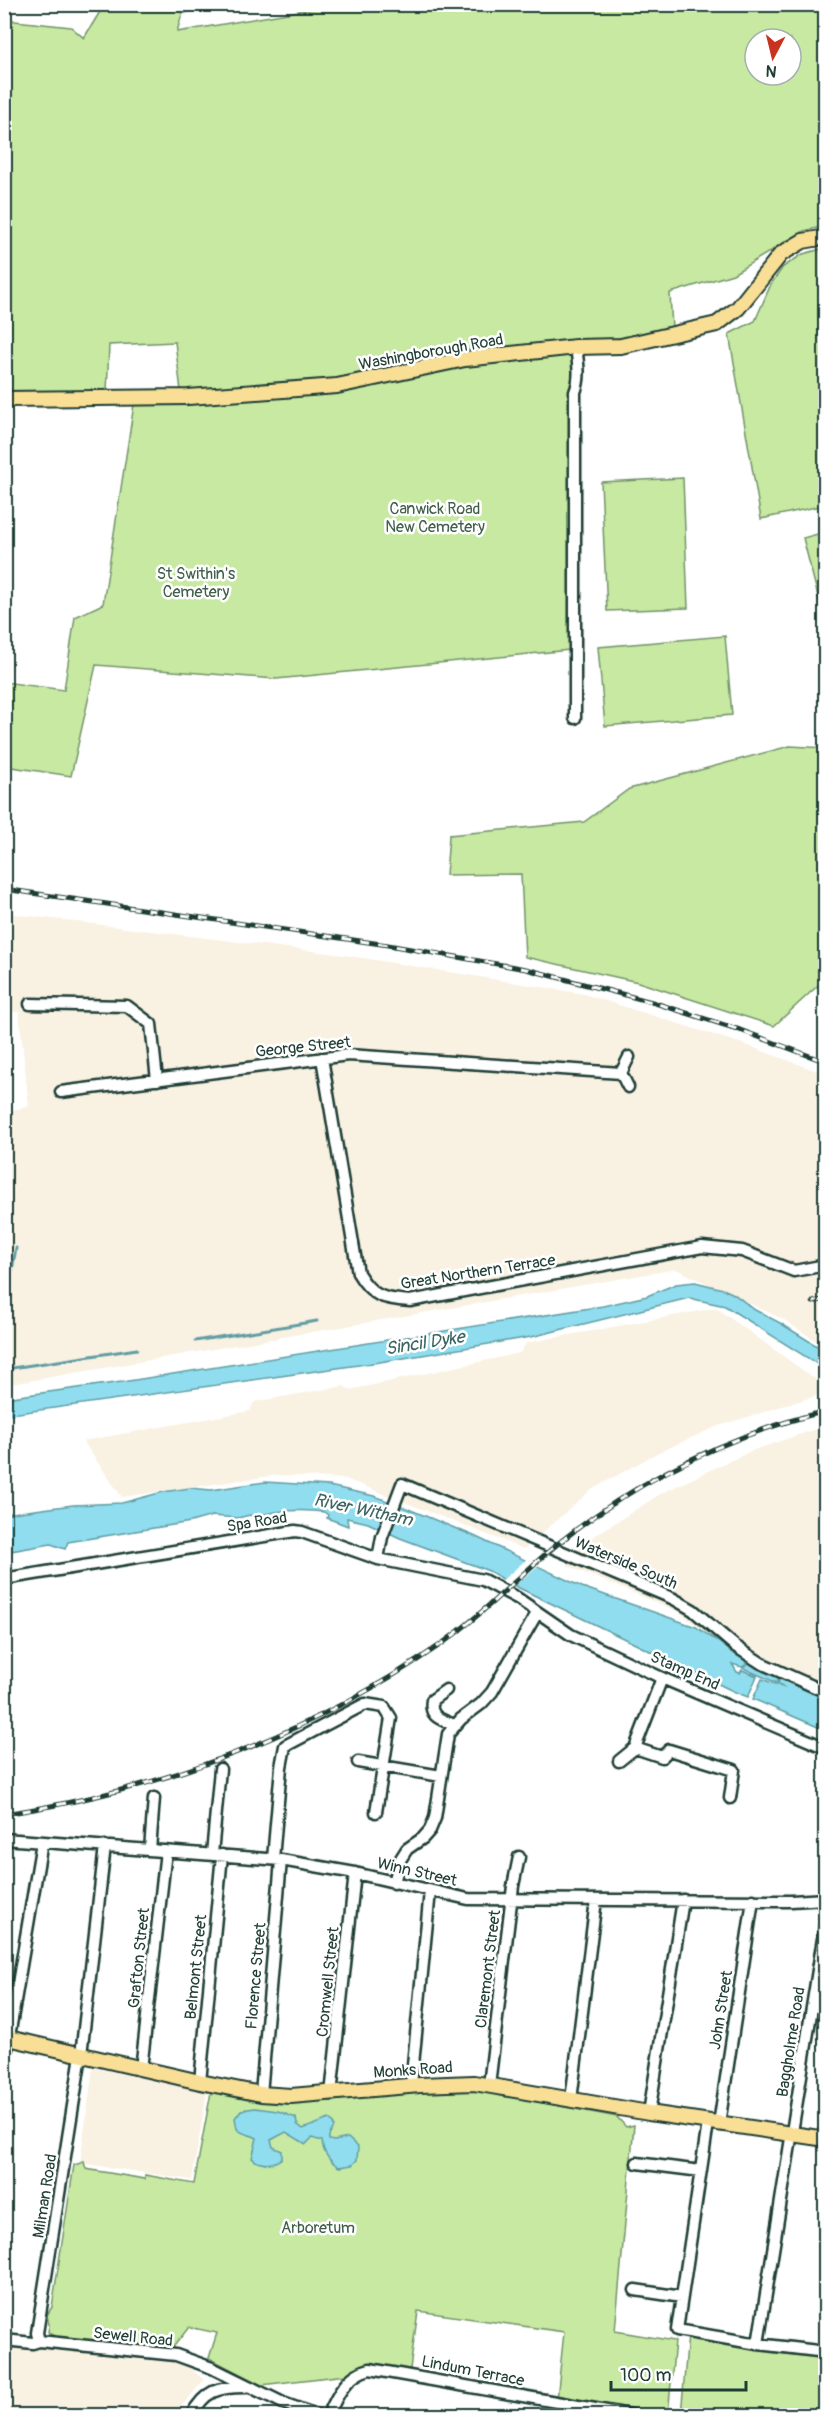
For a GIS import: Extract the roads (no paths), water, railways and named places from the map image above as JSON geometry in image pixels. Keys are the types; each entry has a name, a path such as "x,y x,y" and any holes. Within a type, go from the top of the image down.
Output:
{"main road":[{"name":"Washingborough Road","path":"4,399 169,397 337,386 465,359 576,347 621,346 717,324 738,308 781,254 803,240 825,237"},
{"name":"Monks Road","path":"7,2037 141,2069 261,2094 291,2096 331,2094 451,2083 489,2085 649,2113 825,2139"}],"street":[{"path":"575,718 574,392 578,385 579,366 576,347"},
{"path":"30,1004 127,1006 150,1024 157,1080"},
{"name":"George Street","path":"61,1092 348,1055 621,1073"},
{"path":"628,1087 621,1073 629,1057"},
{"name":"Great Northern Terrace","path":"322,1059 358,1273 367,1288 386,1299 410,1301 702,1247 742,1251 794,1271 825,1265"},
{"name":"Waterside South","path":"378,1559 382,1537 402,1484 674,1599 693,1610 735,1646 761,1664 825,1692"},
{"name":"Spa Road","path":"4,1579 295,1531 378,1559 474,1577 509,1593 537,1613"},
{"path":"394,1883 400,1860 407,1849 430,1830 435,1818 448,1734 454,1725 481,1704 492,1692 537,1613"},
{"name":"Stamp End","path":"537,1613 571,1635 662,1678 825,1748"},
{"path":"618,1761 635,1748 662,1678"},
{"path":"446,1690 432,1700 430,1710 434,1716 454,1725"},
{"name":"Florence Street","path":"261,2094 277,1860 280,1767 285,1746 365,1704 384,1707 391,1718 384,1767"},
{"path":"635,1748 662,1757 669,1750 734,1770 730,1798"},
{"path":"358,1762 441,1776"},
{"path":"376,1812 384,1767"},
{"name":"Belmont Street","path":"200,2082 217,1855 220,1769"},
{"path":"150,1850 154,1798"},
{"name":"Winn Street","path":"4,1839 277,1860 355,1873 468,1899 825,1899"},
{"path":"4,2066 7,2037 42,1842"},
{"name":"Milman Road","path":"39,2341 37,2333 81,2055 105,1846"},
{"name":"Grafton Street","path":"141,2069 166,1851"},
{"name":"Claremont Street","path":"489,2085 511,1899 519,1857"},
{"name":"Cromwell Street","path":"331,2094 355,1873"},
{"path":"411,2085 430,1891"},
{"path":"571,2100 596,1900"},
{"path":"649,2113 682,1900"},
{"name":"John Street","path":"753,1900 714,2123 701,2171 677,2330 758,2344"},
{"name":"Baggholme Road","path":"758,2344 825,1920"},
{"path":"637,2163 701,2171"},
{"path":"635,2290 682,2297"},
{"name":"Sewell Road","path":"4,2340 33,2343 39,2341 176,2355 212,2368 302,2411 319,2415"},
{"path":"758,2344 825,2352"},
{"name":"Lindum Terrace","path":"328,2415 336,2397 349,2379 357,2371 370,2369 635,2415"},
{"path":"191,2415 197,2404 210,2392 228,2387 249,2387"}],"water":[{"name":"Sincil Dyke","path":"695,1282 734,1294 755,1310 825,1351 825,1369 725,1306 689,1298 531,1337 380,1362 5,1415 5,1398 122,1382 603,1306 647,1296 676,1284"},
{"name":"River Witham","path":"265,1482 329,1486 374,1496 406,1508 474,1536 582,1587 696,1627 745,1660 746,1665 742,1667 732,1664 737,1672 740,1673 742,1670 757,1676 748,1697 517,1587 489,1571 400,1538 368,1523 347,1518 348,1526 327,1518 328,1515 324,1512 289,1511 238,1518 212,1516 191,1522 68,1542 65,1549 51,1544 5,1552 5,1514 73,1505 122,1503 163,1492 190,1488 211,1490"},
{"path":"746,1660 780,1675 777,1683 743,1668"},
{"path":"781,1676 825,1695 825,1730 753,1699 762,1679 785,1688 778,1683"},
{"path":"255,2108 278,2111 296,2118 297,2124 303,2129 329,2119 333,2122 334,2127 329,2140 348,2138 358,2147 357,2160 352,2165 339,2167 327,2156 322,2141 312,2138 306,2144 286,2132 271,2140 273,2147 282,2151 282,2158 267,2164 255,2161 252,2158 257,2138 237,2129 235,2118 241,2110"}],"waterway":[{"path":"4,1315 16,1248"},
{"path":"195,1341 317,1321"},
{"path":"4,1367 12,1368 137,1349"}],"railway":[{"path":"4,889 388,945 526,969 652,1002 740,1030 826,1062"},
{"path":"813,1302 826,1299"},
{"path":"4,1814 62,1804 176,1774 286,1732 391,1677 440,1645 471,1621 560,1542 621,1499 686,1462 720,1447 754,1433 826,1411"}],"park label":[{"name":"Canwick Road New Cemetery","path":"435,518"},
{"name":"St Swithin's Cemetery","path":"196,583"},
{"name":"Arboretum","path":"318,2228"}]}
